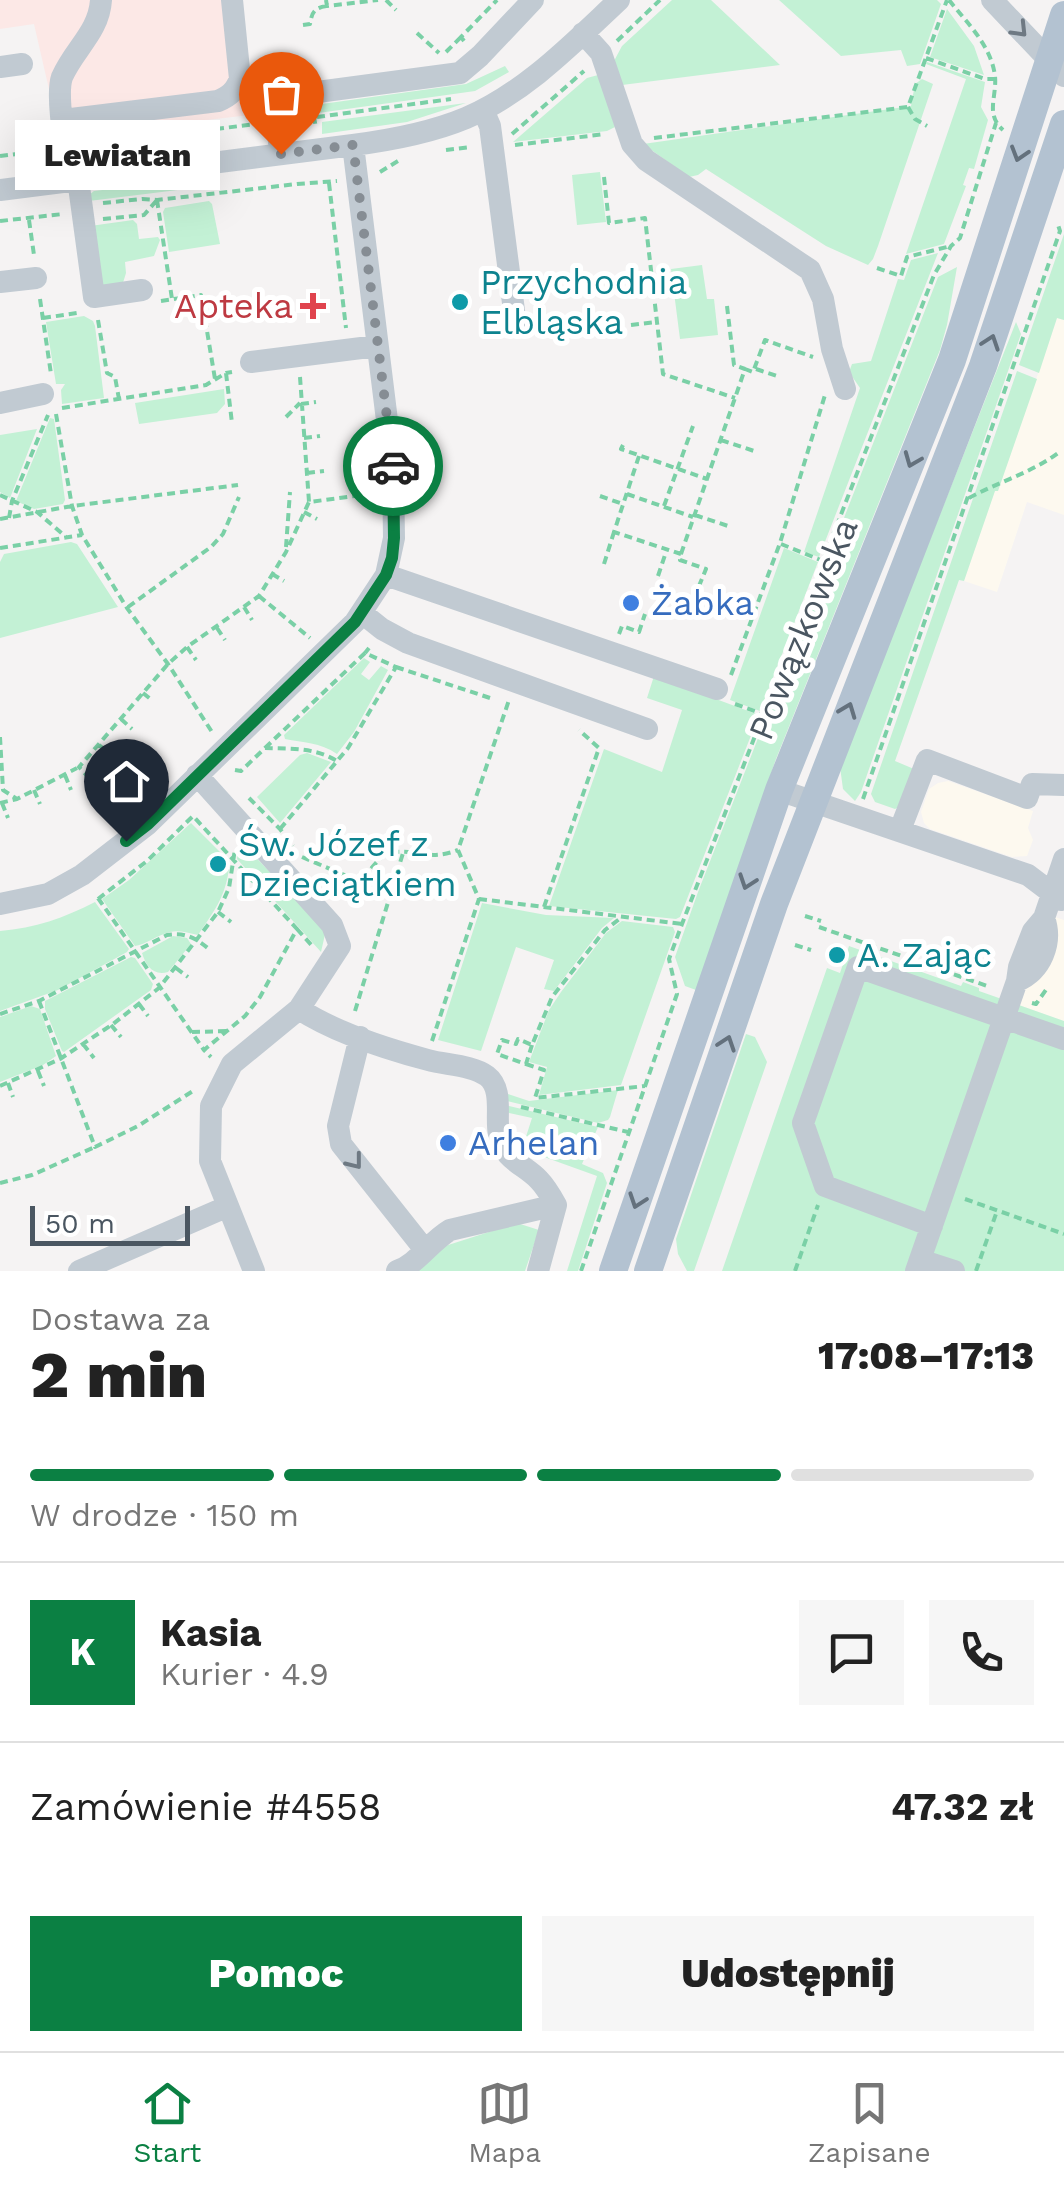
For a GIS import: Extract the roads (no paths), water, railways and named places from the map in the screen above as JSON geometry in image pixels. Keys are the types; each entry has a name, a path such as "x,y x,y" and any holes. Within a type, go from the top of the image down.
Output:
{"main road":[{"name":"Powązkowska","path":"613,1271 779,790 952,360 1057,68 1064,13"},
{"name":"Powązkowska","path":"648,1271 774,904 982,366 1064,124"}],"street":[{"path":"101,0 97,22 59,88 66,148 82,212 94,298 148,296"},
{"path":"63,120 218,101 230,95 240,79 232,0"},
{"path":"281,154 278,102 288,96 464,71 534,0"},
{"path":"0,190 353,145 452,124 531,80 619,0"},
{"path":"992,0 1057,68"},
{"path":"1052,0 1064,13"},
{"path":"583,33 600,53 638,152 810,270 823,299 836,390"},
{"path":"483,110 490,126 516,326"},
{"path":"0,904 48,894 82,874 148,824 197,775 229,760 355,622 386,575 394,538 393,469 353,145"},
{"path":"0,282 36,278"},
{"path":"248,366 377,346"},
{"path":"0,403 50,394"},
{"path":"386,575 724,681"},
{"path":"362,612 408,644 647,729"},
{"path":"900,830 927,760 1028,798 1032,784 1064,785"},
{"path":"197,775 332,926 340,946 299,1009 232,1064 212,1106 210,1161 254,1271"},
{"path":"779,790 1028,876 1058,897"},
{"path":"965,1270 918,1266 1015,988 1018,967 1033,930 1058,897 1064,859"},
{"path":"932,1226 825,1186 802,1123 858,966 1064,1039"},
{"path":"299,1009 318,1022 492,1081 499,1138 519,1166 537,1177 556,1206 538,1271"},
{"path":"354,1035 338,1126 341,1144 425,1250"},
{"path":"397,1271 406,1268 436,1238 450,1230 556,1206"},
{"path":"78,1271 123,1262 217,1211"}],"place":[{"name":"Lewiatan","path":"281,154"},
{"name":"Przychodnia Elbląska","path":"460,302"},
{"name":"Apteka","path":"313,306"},
{"name":"Żabka","path":"631,603"},
{"name":"Św. Józef z Dzieciątkiem","path":"218,864"},
{"name":"A. Zając","path":"837,955"},
{"name":"Arhelan","path":"448,1143"}]}
